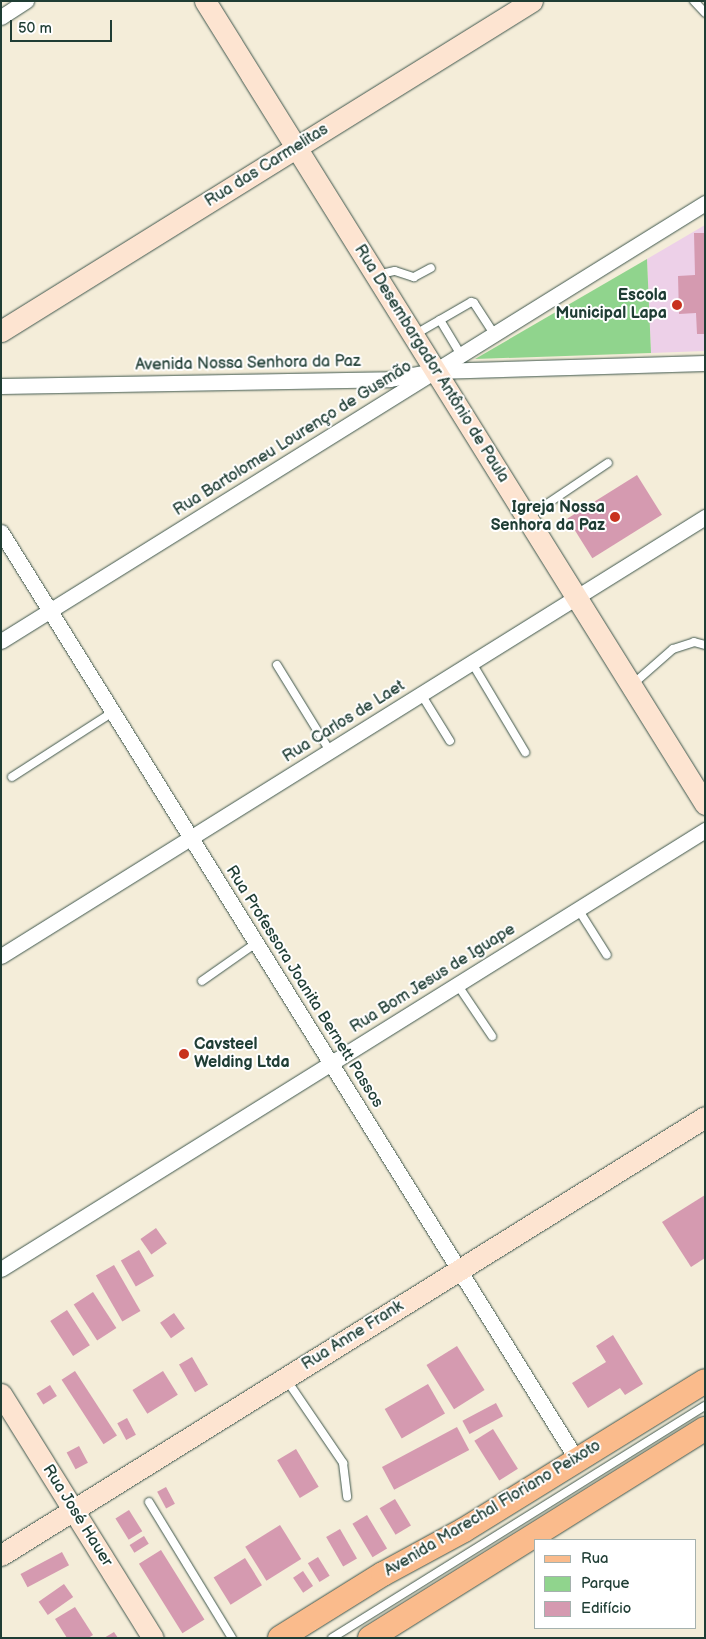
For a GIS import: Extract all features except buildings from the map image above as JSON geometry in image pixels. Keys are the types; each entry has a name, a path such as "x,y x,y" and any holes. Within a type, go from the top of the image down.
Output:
{"main road":[{"name":"Rua Desembargador Antônio de Paula","path":"205,1 705,804"},
{"name":"Rua das Carmelitas","path":"1,331 532,1"},
{"name":"Rua Anne Frank","path":"1,1555 705,1117"},
{"name":"Avenida Marechal Floriano Peixoto","path":"280,1638 383,1574 464,1530 705,1381"},
{"name":"Rua José Hauer","path":"1,1394 153,1638"},
{"path":"370,1638 705,1430"}],"street":[{"path":"1,17 26,1"},
{"name":"Rua Bartolomeu Lourenço de Gusmão","path":"1,641 705,203"},
{"name":"Avenida Nossa Senhora da Paz","path":"1,386 389,378 435,371 705,363"},
{"name":"Rua Carlos de Laet","path":"1,956 705,517"},
{"name":"Rua Professora Joanita Bernett Passos","path":"1,532 577,1460"},
{"name":"Rua Bom Jesus de Iguape","path":"1,1268 705,830"}],"lane":[{"path":"694,1 705,13"},
{"path":"376,276 395,271 414,277 431,268"},
{"path":"413,336 471,302 474,303 494,334"},
{"path":"440,320 461,355"},
{"path":"527,518 608,463"},
{"path":"631,686 673,649 694,642 705,646"},
{"path":"472,663 525,752"},
{"path":"277,665 330,751"},
{"path":"421,694 450,741"},
{"path":"12,776 113,712"},
{"path":"578,909 607,955"},
{"path":"202,981 256,943"},
{"path":"457,984 492,1036"},
{"path":"285,1378 343,1463 347,1497"},
{"path":"332,1638 705,1406"},
{"path":"149,1502 232,1638"}],"shaded area":[{"name":"Escola Municipal Lapa","path":"705,225 705,351 651,353 647,259"}],"green space":[{"path":"647,259 651,353 475,359"}],"place":[{"name":"Escola Municipal Lapa","path":"677,305"},
{"name":"Igreja Nossa Senhora da Paz","path":"615,517"},
{"name":"Cavsteel Welding Ltda","path":"184,1054"}]}
